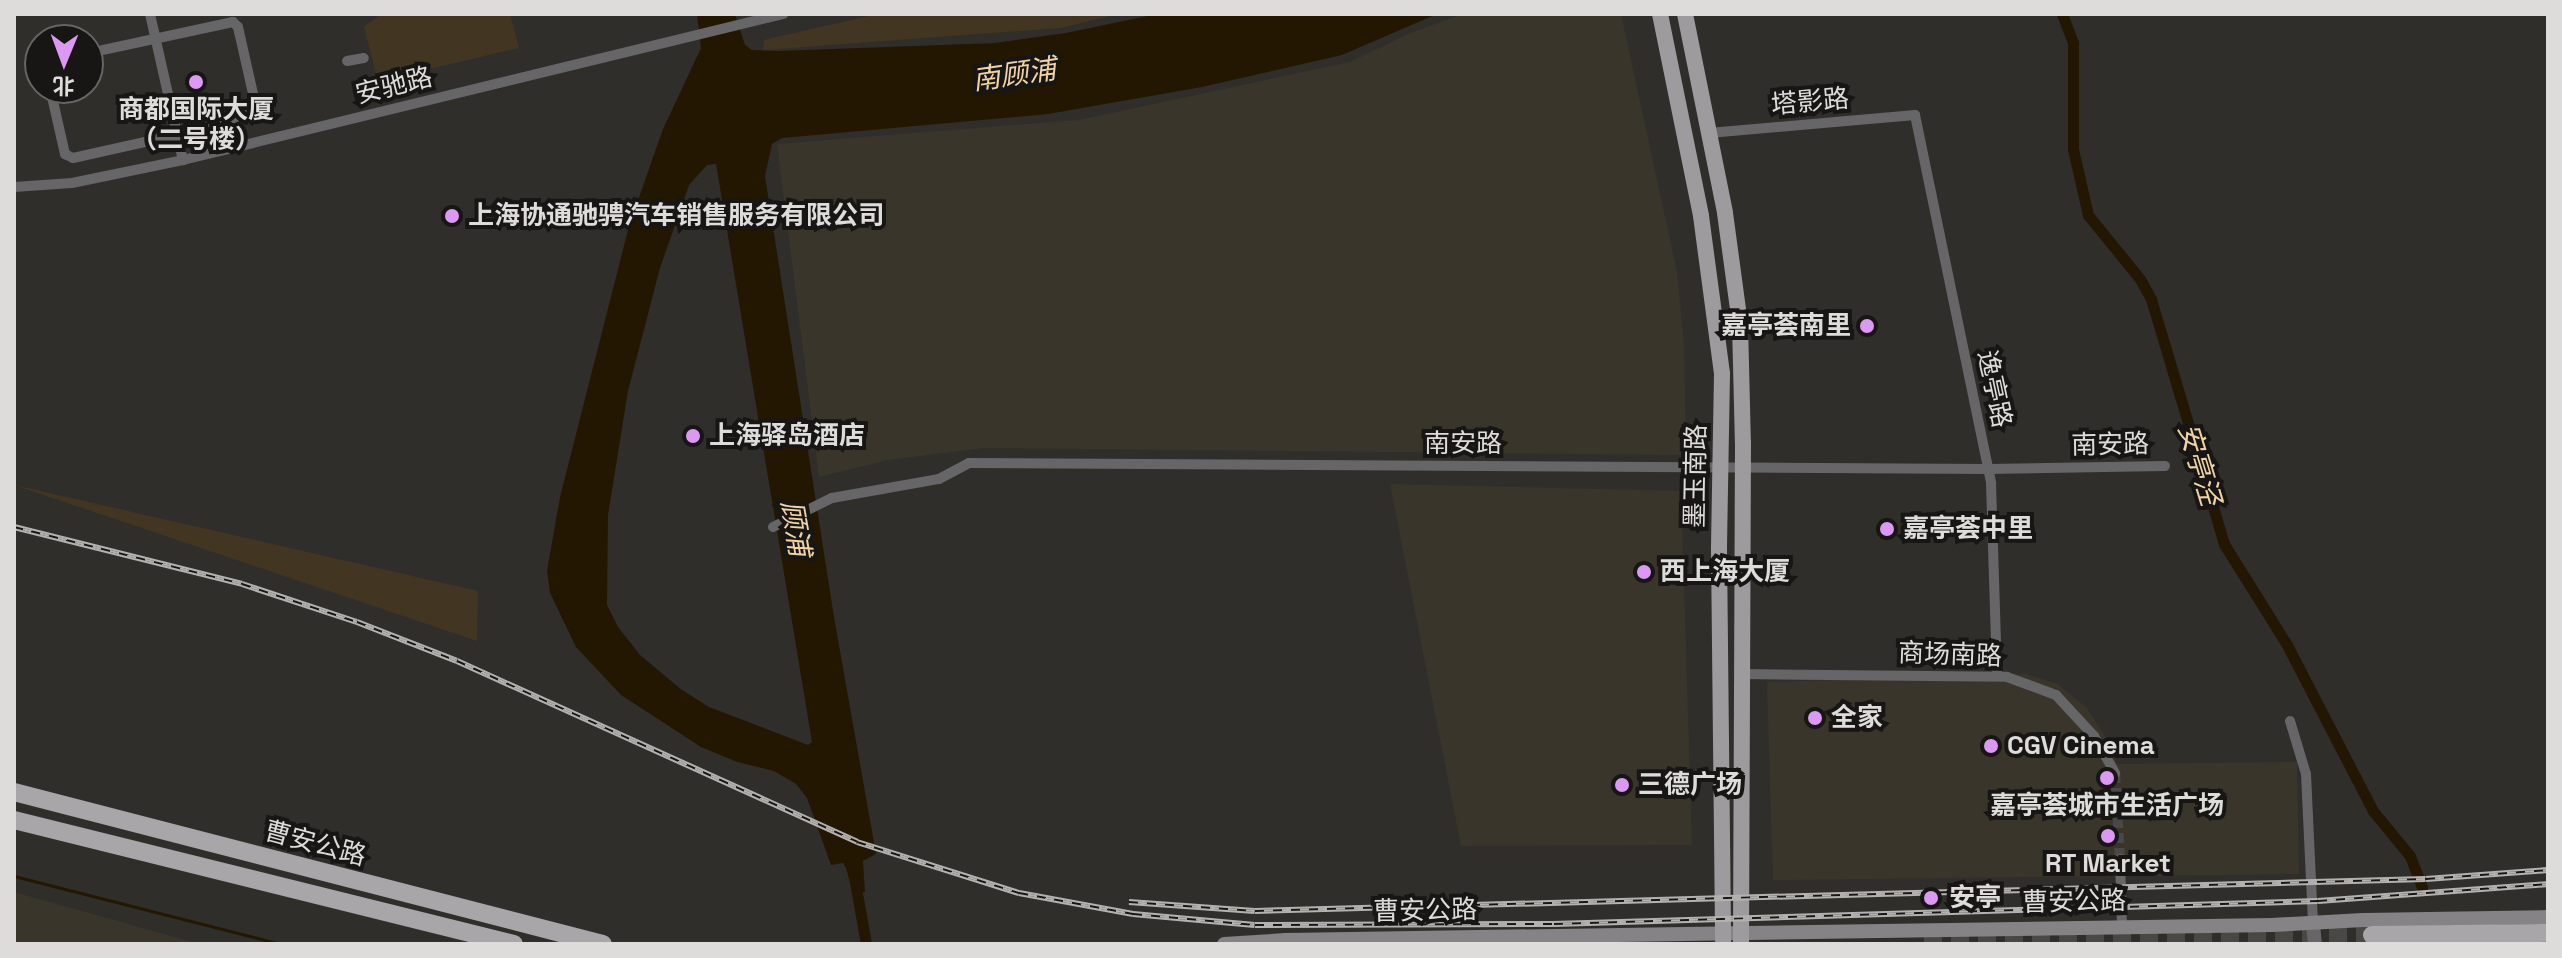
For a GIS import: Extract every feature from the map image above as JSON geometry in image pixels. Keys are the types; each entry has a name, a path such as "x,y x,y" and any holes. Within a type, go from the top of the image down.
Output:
{"highway":[{"name":"曹安公路","path":"14,792 603,944"},
{"name":"曹安公路","path":"14,820 514,944"},
{"path":"2372,935 2548,933"}],"main road":[{"name":"墨玉南路","path":"1660,14 1692,164 1718,324 1722,467 1719,550 1723,938"},
{"name":"墨玉南路","path":"1685,14 1709,133 1740,324 1743,468 1740,938"},
{"name":"曹安公路","path":"1224,944 1301,939 1740,938 2548,917"}],"street":[{"path":"150,14 183,160"},
{"name":"安驰路","path":"14,187 72,183 183,160 783,14"},
{"path":"54,104 65,154 73,158 234,122 250,112 254,98 238,27 233,22 104,50"},
{"path":"347,61 364,58"},
{"name":"塔影路","path":"1709,133 1915,115"},
{"name":"逸亭路","path":"1915,115 1988,469 1997,676"},
{"name":"南安路","path":"773,527 818,504 939,479 969,463 1988,469 2165,466"},
{"name":"商场南路","path":"1741,674 1997,676 2056,695 2094,736 2115,773"},
{"path":"2290,721 2306,774 2315,944"},
{"path":"2120,859 2122,928"}],"shaded area":[{"path":"381,14 510,14 519,48 378,81 364,27"},
{"path":"877,14 1119,14 1060,28 763,50 764,40"},
{"path":"1462,14 1621,14 1677,272 1684,344 1686,455 984,448 888,460 819,477 777,144 1079,120 1350,62 1406,35"},
{"path":"1390,484 1681,491 1692,845 1461,846"},
{"path":"14,485 478,591 477,641"},
{"path":"2026,674 2057,684 2086,707 2107,739 2117,764 2297,762 2299,874 1773,880 1767,682"},
{"path":"14,892 200,944 14,944"}],"water":[{"name":"南顾浦","path":"697,14 735,14 745,45 752,50 778,51 995,43 1066,33 1157,14 1437,14 1342,55 1202,87 1048,114 782,138 772,144 765,176 834,617 876,854 863,861 865,892 853,894 843,863 831,865 807,798 796,784 774,771 737,762 701,747 621,695 576,647 550,593 547,571 560,497 629,226 663,129 701,48","holes":["716,164 812,742 808,745 709,707 682,690 640,655 618,627 607,605 608,515 628,391 660,268 689,185 707,165"]}],"waterway":[{"name":"安亭泾","path":"2062,14 2073,43 2073,149 2088,215 2140,279 2151,299 2224,544 2287,645 2373,811 2410,856 2422,888"},
{"path":"14,876 281,944"},
{"name":"顾浦","path":"855,882 866,944"}],"tunnel":[{"path":"2115,773 2120,859"},
{"path":"1924,944 2372,935"}],"railway":[{"path":"14,527 242,584 357,622 457,661 857,842 1019,893 1133,914 1255,925 1554,924 2318,901 2548,884"},
{"path":"1129,902 1255,911 2426,879 2548,870"}],"place":[{"name":"商都国际大厦 （二号楼）","path":"196,82"},
{"name":"上海协通驰骋汽车销售服务有限公司","path":"452,216"},
{"name":"嘉亭荟南里","path":"1867,326"},
{"name":"上海驿岛酒店","path":"693,436"},
{"name":"嘉亭荟中里","path":"1887,529"},
{"name":"西上海大厦","path":"1644,572"},
{"name":"全家","path":"1815,718"},
{"name":"CGV Cinema","path":"1991,746"},
{"name":"嘉亭荟城市生活广场","path":"2107,778"},
{"name":"三德广场","path":"1622,785"},
{"name":"RT Market","path":"2108,836"},
{"name":"安亭","path":"1931,898"}]}
